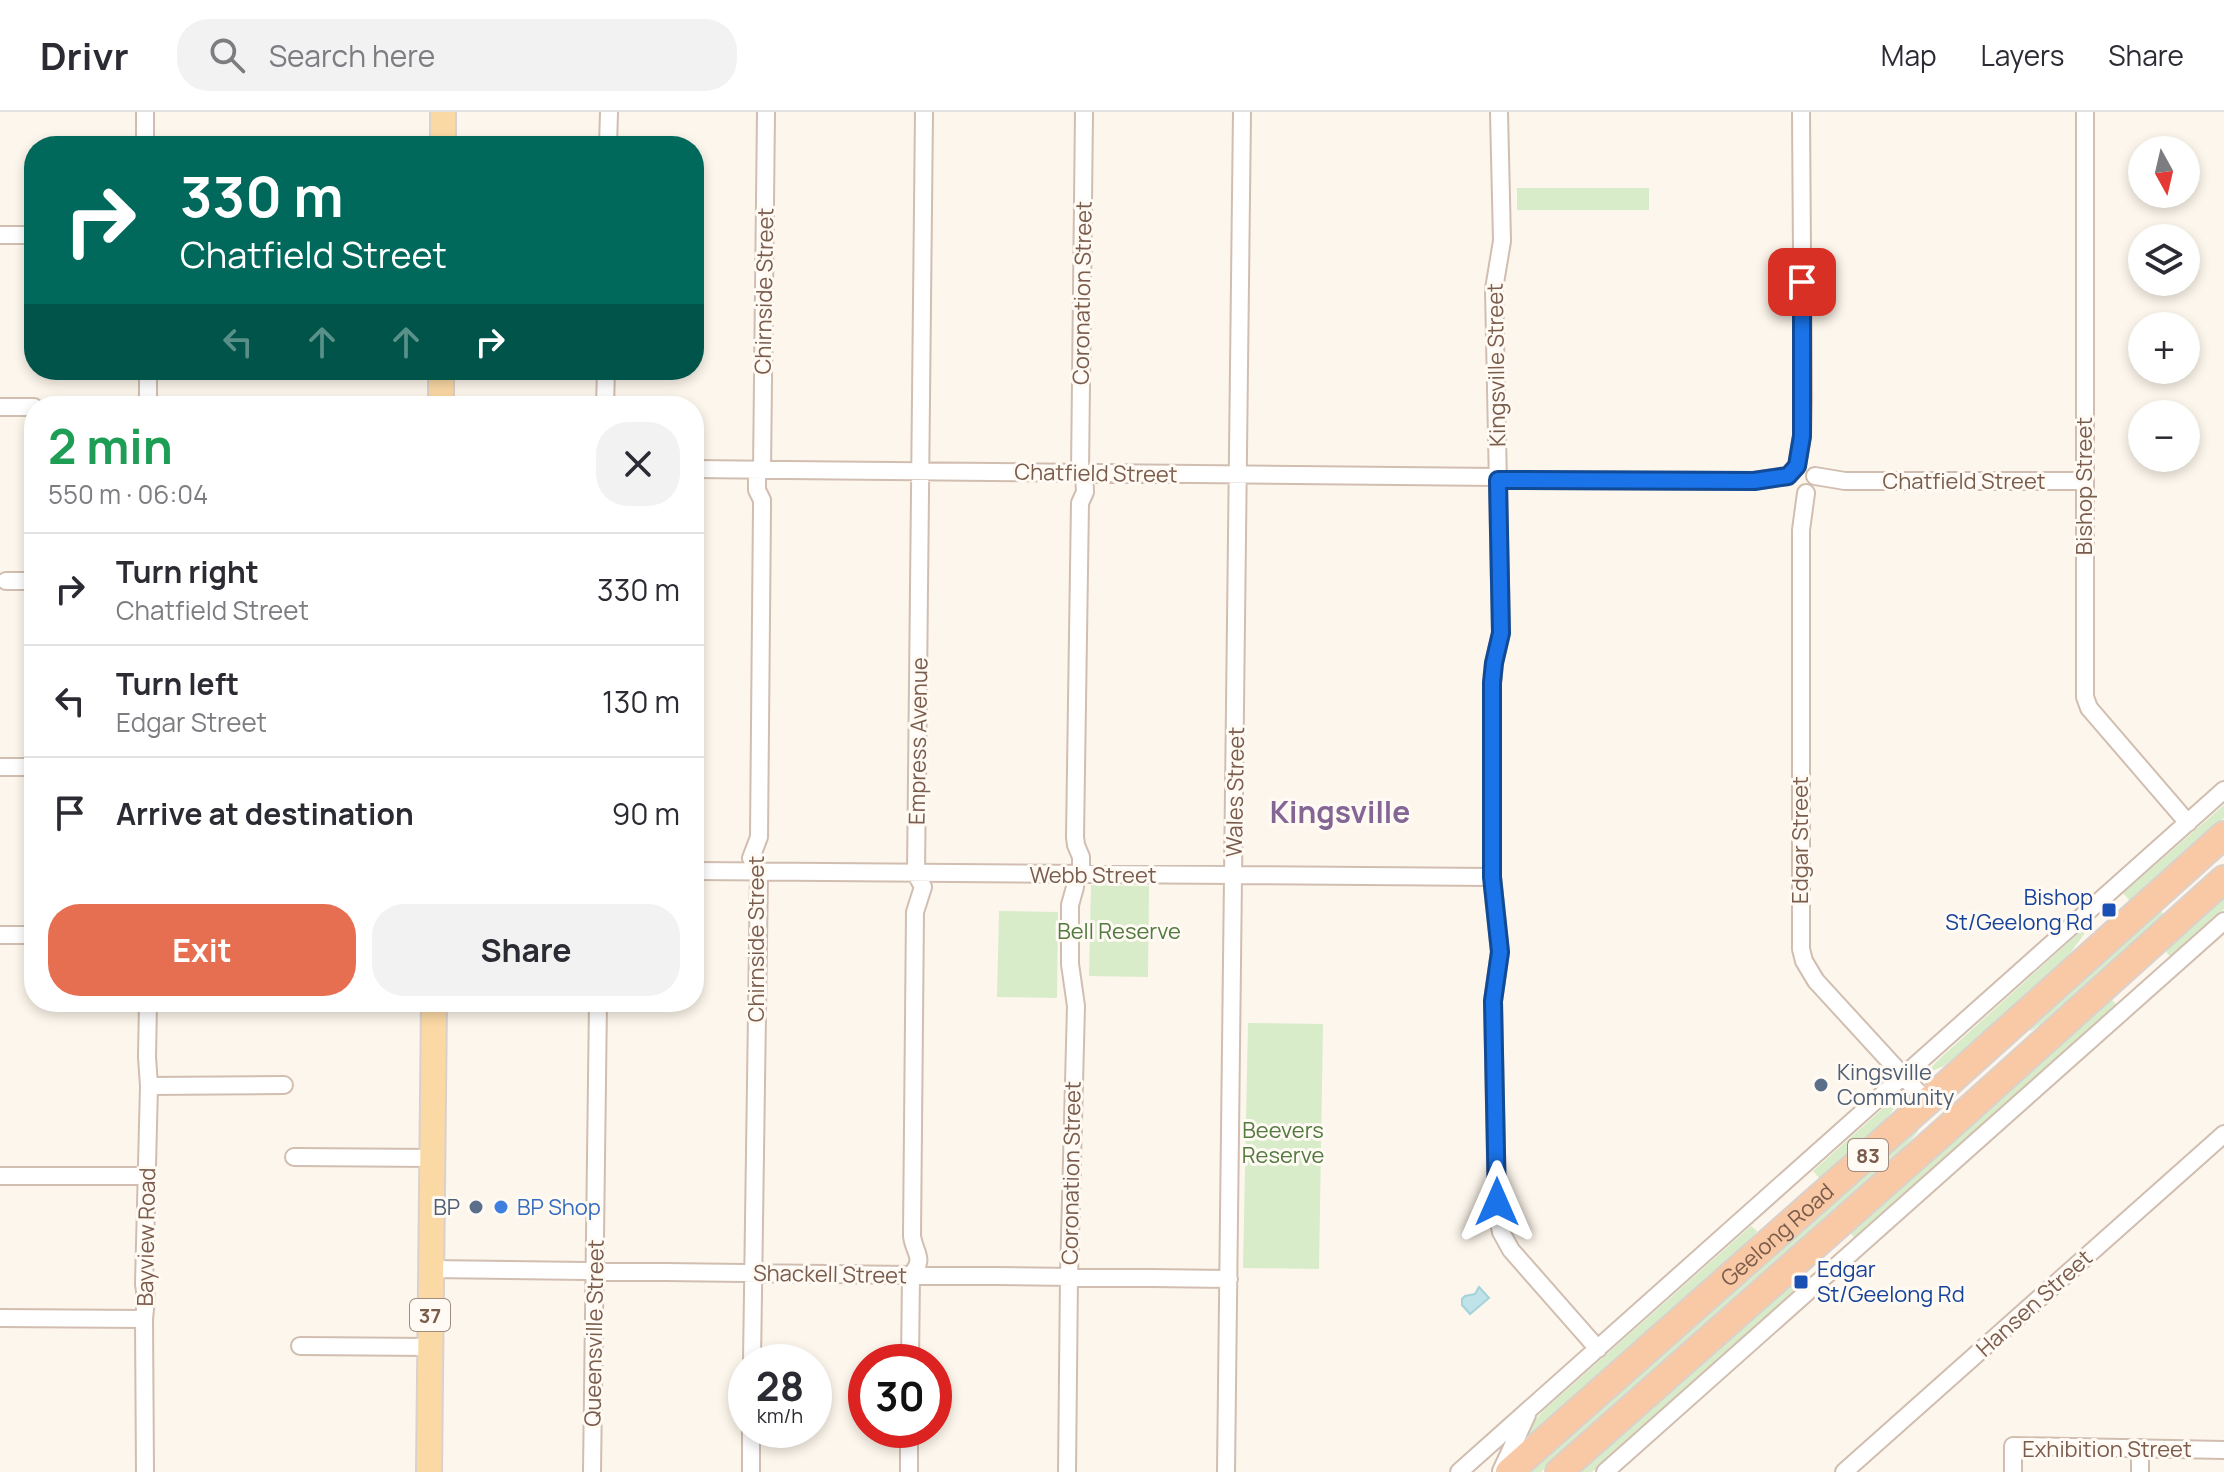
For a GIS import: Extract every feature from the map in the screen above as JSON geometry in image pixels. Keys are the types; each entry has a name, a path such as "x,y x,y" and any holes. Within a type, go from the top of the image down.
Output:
{"highway":[{"name":"Geelong Road","path":"1509,1472 2224,835"},
{"name":"Geelong Road","path":"1559,1472 2224,879"},
{"path":"1927,1102 1949,1127"}],"main road":[{"path":"443,112 443,136"},
{"name":"37","path":"429,1472 434,1012"}],"street":[{"path":"145,112 145,136"},
{"path":"608,136 609,112"},
{"name":"Chirnside Street","path":"752,1344 759,873 751,858 759,837 762,500 756,488 759,470 766,112"},
{"name":"Empress Avenue","path":"910,1344 911,1275 918,1267 919,1259 912,1236 915,912 923,887 916,874 924,112"},
{"name":"Coronation Street","path":"1067,1472 1076,1006 1070,964 1070,920 1081,857 1075,837 1080,503 1085,492 1082,473 1084,112"},
{"name":"Wales Street","path":"1226,1472 1242,112"},
{"name":"Kingsville Street","path":"1499,112 1502,241 1494,289 1501,633 1492,678 1492,877 1500,952 1493,1001 1497,1208 1500,1228 1507,1244 1598,1349"},
{"name":"Edgar Street","path":"1801,112 1801,949 1816,981 1927,1102"},
{"name":"Bishop Street","path":"2085,112 2085,697 2089,708 2188,823"},
{"path":"0,235 24,235"},
{"path":"0,407 24,407"},
{"name":"Chatfield Street","path":"704,469 1498,479 2084,481"},
{"path":"6,581 24,581"},
{"path":"0,767 24,767"},
{"name":"Geelong Road","path":"1459,1472 2224,790"},
{"name":"Webb Street","path":"704,871 1492,877"},
{"path":"1605,1472 2224,921"},
{"path":"0,935 24,935"},
{"name":"Bayview Road","path":"145,1472 148,1012"},
{"name":"Queensville Street","path":"592,1472 598,1012"},
{"path":"149,1086 284,1085"},
{"name":"Hansen Street","path":"1844,1472 2224,1135"},
{"path":"294,1157 432,1158"},
{"path":"0,1176 147,1176"},
{"name":"Shackell Street","path":"430,1269 1229,1279"},
{"path":"0,1318 144,1319"},
{"path":"300,1346 430,1347"},
{"name":"Geelong Road","path":"1501,1472 1528,1412"},
{"name":"Exhibition Street","path":"2013,1472 2013,1446 2224,1450"},
{"path":"751,1448 751,1472"},
{"path":"909,1448 909,1472"},
{"path":"2140,1448 2140,1472"}],"green space":[{"path":"1517,188 1649,188 1649,210 1517,210"},
{"path":"2224,805 2224,818 2130,901 2123,893"},
{"name":"Bell Reserve","path":"1091,885 1149,886 1148,977 1089,976"},
{"path":"2224,896 2224,909 2171,957 2166,952 2175,940"},
{"name":"Bell Reserve","path":"999,911 1058,912 1057,998 997,997"},
{"path":"2161,911 2165,916 2057,1012 2031,1031 2027,1027 2128,937"},
{"path":"2082,930 2085,933 2065,960 1966,1049 1944,1066 1927,1073 1936,1062"},
{"path":"2111,999 2117,1005 1856,1240 1851,1234 1860,1220"},
{"name":"Beevers Reserve","path":"1248,1023 1323,1024 1319,1269 1243,1268"},
{"path":"1896,1100 1889,1116 1820,1179 1813,1171"},
{"path":"1920,1126 1901,1151 1541,1472 1526,1472"},
{"path":"1751,1226 1757,1231 1735,1254 1525,1438 1543,1411"},
{"path":"1792,1281 1799,1290 1592,1472 1577,1472"}],"water":[{"path":"1479,1287 1489,1298 1470,1314 1462,1305 1462,1299 1475,1294"}],"place":[{"name":"Bishop St/Geelong Rd","path":"2109,910"},
{"name":"Kingsville Community","path":"1821,1085"},
{"name":"BP","path":"476,1207"},
{"name":"BP Shop","path":"501,1207"},
{"name":"Edgar St/Geelong Rd","path":"1801,1282"}],"district":[{"name":"Kingsville","path":"1340,811"}],"route":[{"path":"1497,1202 1493,1001 1500,952 1492,877 1492,683 1501,633 1498,480 1754,481 1788,476 1797,466 1802,436 1802,282"}]}
